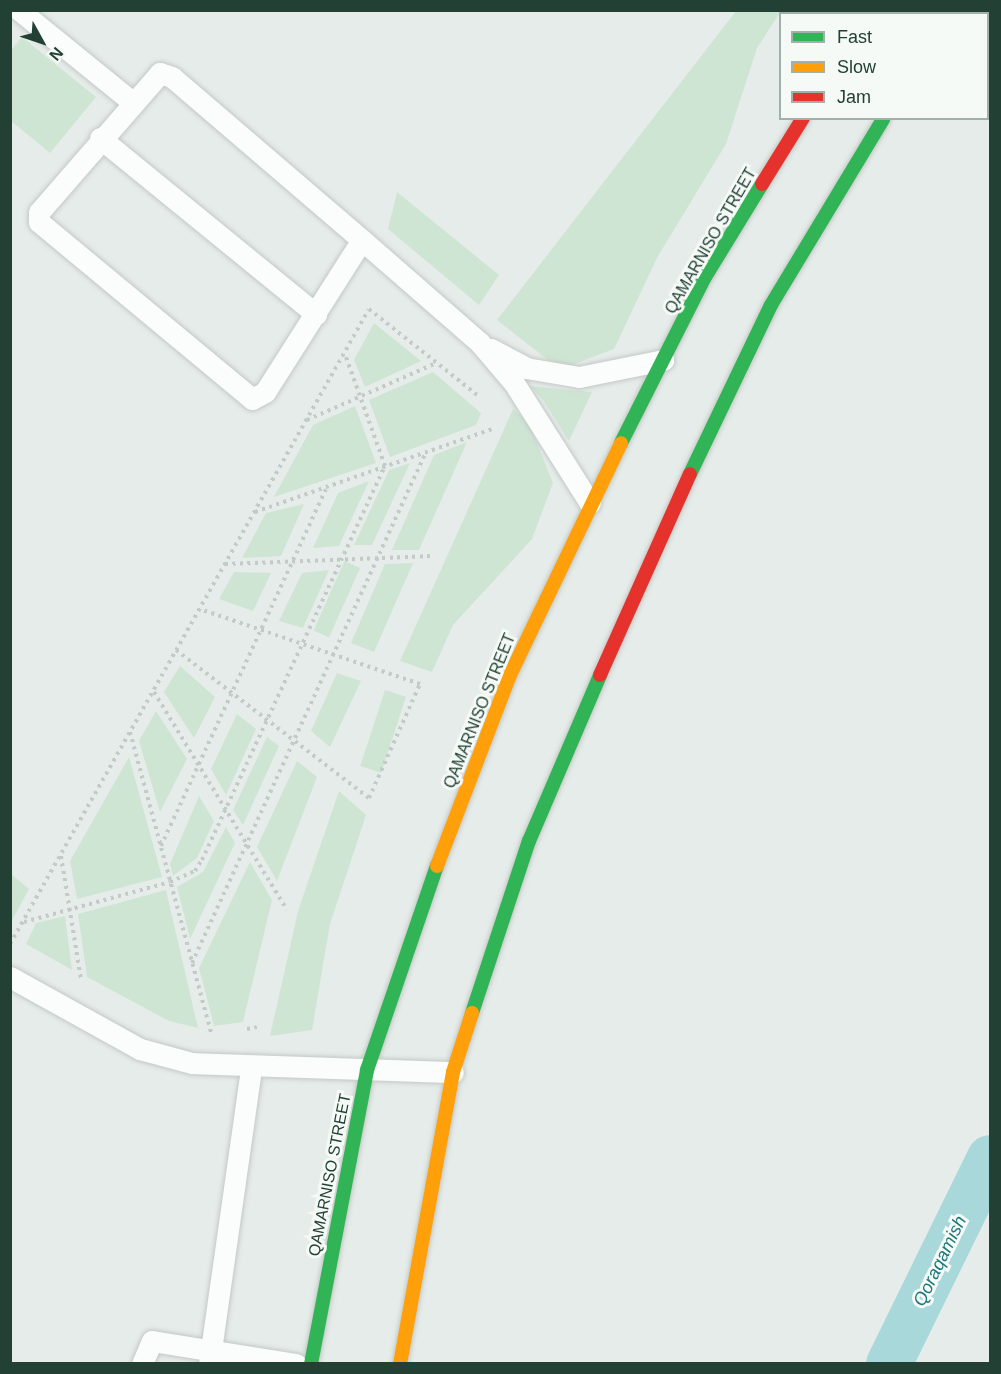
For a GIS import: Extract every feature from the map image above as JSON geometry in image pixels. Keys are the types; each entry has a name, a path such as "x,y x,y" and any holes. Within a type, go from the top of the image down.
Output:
{"main road":[{"name":"QAMARNISO STREET","path":"311,1364 367,1070 400,961 489,729 590,503 705,276 802,120"},
{"path":"400,1364 453,1072 529,841 664,527 771,305 883,120"}],"lane":[{"path":"19,10 130,101"},
{"path":"362,240 260,399 246,396 39,222 39,212 130,101 153,77 160,73 172,77 362,240 480,343 532,406 590,503"},
{"path":"100,138 316,314"},
{"path":"480,343 526,368 579,377 663,360"},
{"path":"10,977 140,1049 192,1063 251,1068 453,1072"},
{"path":"210,1356 251,1068"},
{"path":"142,1364 152,1341 210,1356 296,1364"}],"path":[{"path":"10,944 369,309 481,399"},
{"path":"23,922 170,882 195,871 226,810 385,466 345,354"},
{"path":"307,420 436,363"},
{"path":"255,512 492,429"},
{"path":"192,963 426,452"},
{"path":"161,846 327,486"},
{"path":"225,564 433,556"},
{"path":"176,650 369,798 420,684 200,609"},
{"path":"153,692 287,910"},
{"path":"130,732 212,1035"},
{"path":"61,855 82,983"}],"green space":[{"path":"736,11 781,11 757,48 726,144 658,256 614,349 569,366 548,360 497,320"},
{"path":"22,37 96,97 50,153 11,121 11,50"},
{"path":"397,192 499,275 479,305 388,229"},
{"path":"374,323 421,361 365,387 354,360"},
{"path":"433,372 481,413 476,425 390,457 369,400"},
{"path":"530,386 592,392 569,441 543,400"},
{"path":"355,406 376,463 274,497 313,425"},
{"path":"513,409 529,423 553,483 532,539 453,625 432,672 400,661"},
{"path":"467,442 419,550 392,550 434,455"},
{"path":"410,463 372,545 354,545 389,470"},
{"path":"369,481 339,546 313,548 338,493"},
{"path":"304,504 281,556 242,558 266,513"},
{"path":"344,561 360,568 329,637 314,631"},
{"path":"413,563 374,652 351,643 385,564"},
{"path":"329,570 303,628 279,621 302,573"},
{"path":"234,572 271,573 253,611 219,599"},
{"path":"180,666 215,697 194,738 164,692"},
{"path":"337,673 361,681 330,747 311,731"},
{"path":"385,690 406,697 381,773 360,766"},
{"path":"156,711 187,759 160,812 139,741"},
{"path":"237,714 256,729 226,795 211,769"},
{"path":"267,737 279,746 243,825 233,810"},
{"path":"129,757 162,877 77,899 70,861"},
{"path":"297,761 317,777 277,881 257,847"},
{"path":"339,791 366,815 330,924 312,1030 270,1036 298,911"},
{"path":"199,796 214,821 197,858 173,876 170,864"},
{"path":"226,827 235,843 190,939 177,887 203,872"},
{"path":"250,862 272,900 243,1022 214,1026 199,968"},
{"path":"11,874 29,889 11,922"},
{"path":"166,890 198,1028 169,1021 87,977 78,914"},
{"path":"65,916 72,970 26,944 36,923"}],"waterway":[{"name":"Qoraqamish","path":"889,1364 990,1158"}],"traffic: fast":[{"path":"690,474 771,305 883,120"},
{"path":"621,443 705,277 762,184"},
{"path":"472,1013 529,841 600,675"},
{"path":"311,1364 367,1070 437,866"}],"traffic: slow":[{"path":"437,866 510,675 621,443"},
{"path":"400,1364 453,1072 472,1013"}],"traffic: jam":[{"path":"762,184 802,120"},
{"path":"600,675 690,474"}]}
